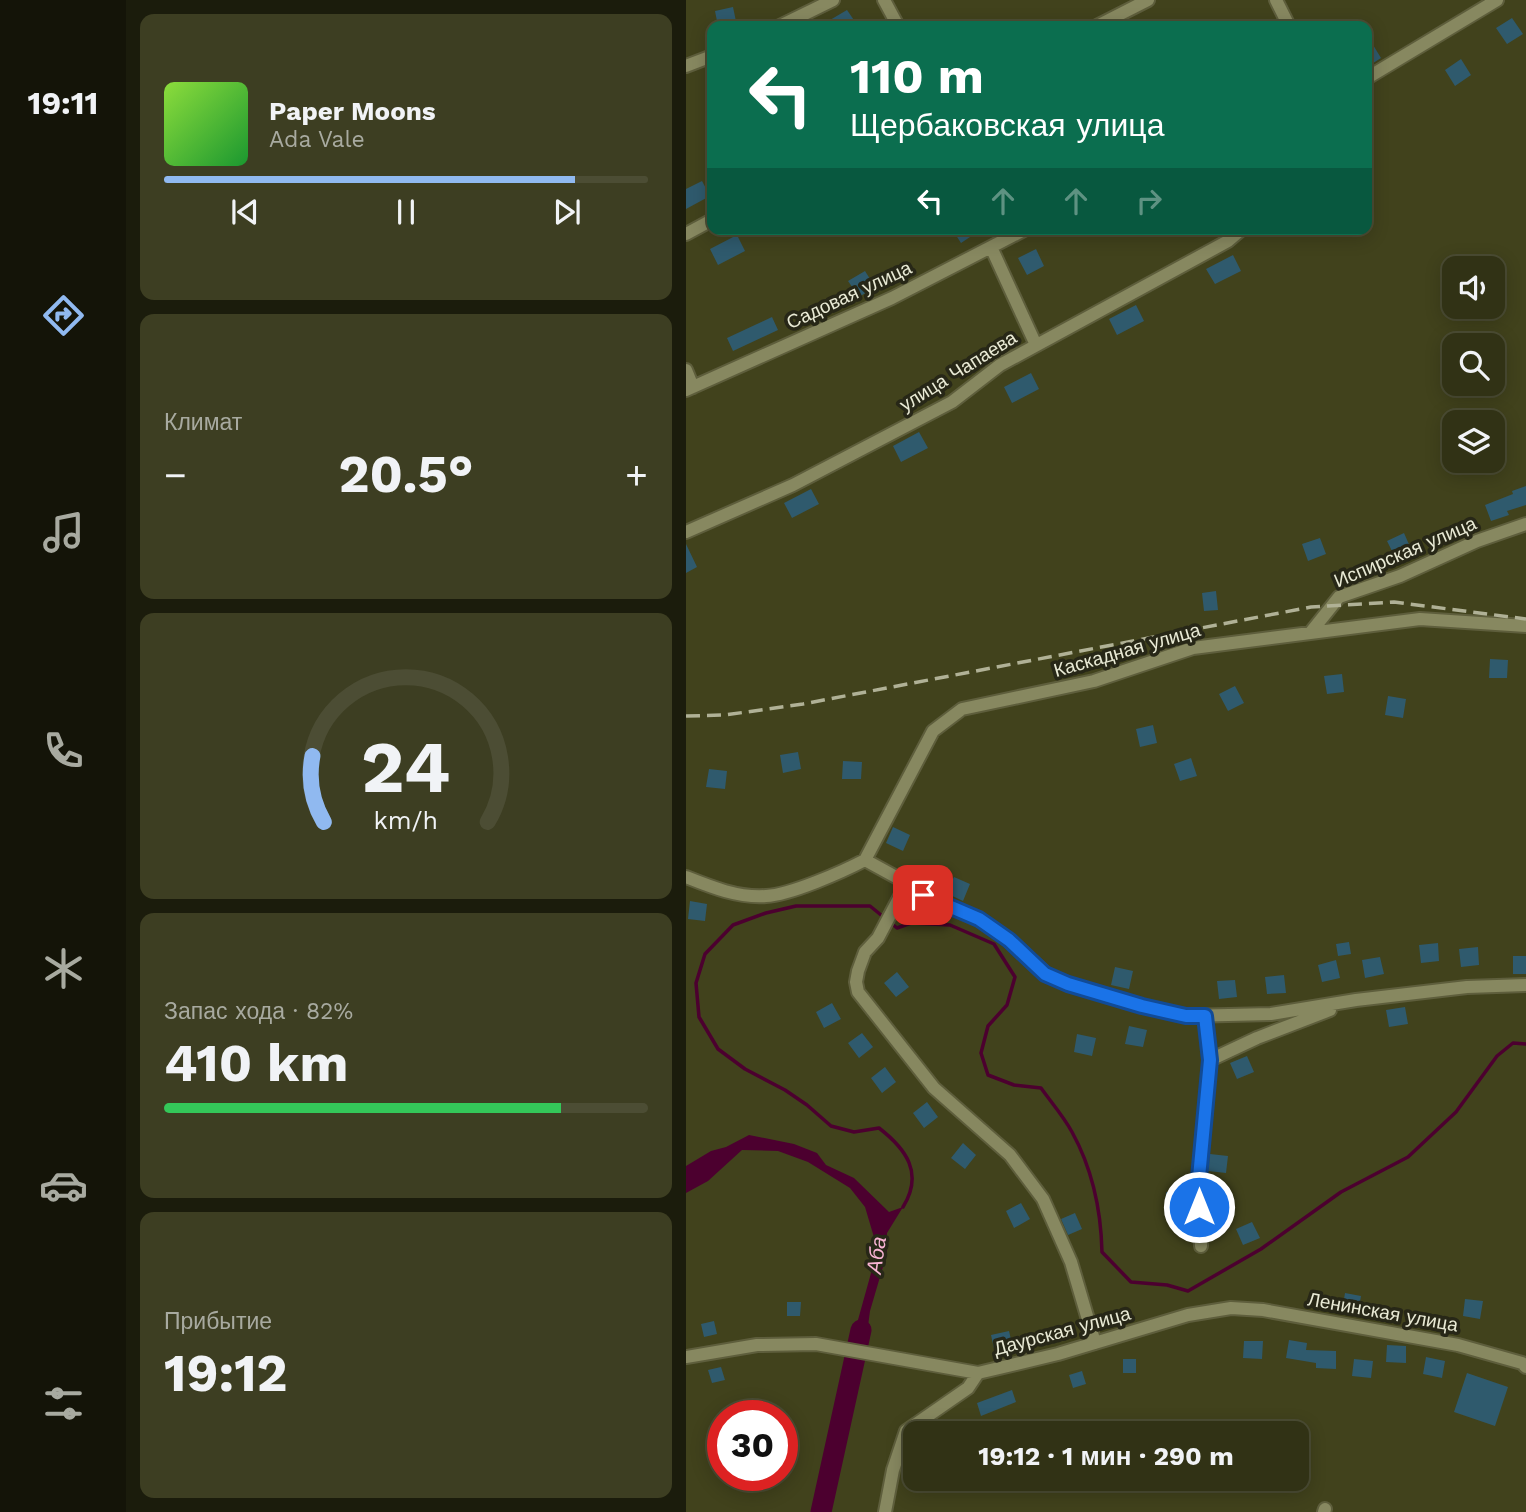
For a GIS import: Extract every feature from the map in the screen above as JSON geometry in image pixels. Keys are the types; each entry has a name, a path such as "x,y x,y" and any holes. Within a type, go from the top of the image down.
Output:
{"street":[{"path":"790,21 833,0"},
{"path":"884,0 895,21"},
{"path":"1107,21 1148,0"},
{"path":"1276,0 1286,21"},
{"path":"1372,75 1497,0"},
{"path":"686,66 707,58"},
{"path":"686,234 707,223"},
{"name":"Садовая улица","path":"690,388 892,298 1014,235"},
{"name":"улица Чапаева","path":"686,532 793,485 952,402 1000,365 1235,235"},
{"path":"991,247 1036,345"},
{"path":"686,370 690,388"},
{"name":"Испирская улица","path":"1311,632 1339,597 1399,576 1477,541 1526,524"},
{"name":"Каскадная улица","path":"865,860 933,732 962,709 1094,681 1193,648 1420,619 1526,626"},
{"path":"686,877 713,888 744,895 768,896 839,874 865,860 923,895 979,919 1009,940 1045,974 1068,984 1186,1016 1271,1014 1356,1000 1467,987 1526,985"},
{"path":"907,883 878,939 865,952 858,971 858,992 934,1088 1010,1155 1043,1199 1071,1262 1095,1343"},
{"path":"1210,1060 1257,1038 1356,1000"},
{"path":"1202,1246 1198,1188 1210,1060 1205,1016"},
{"name":"Даурская улица","path":"686,1357 757,1345 816,1344 978,1373 1095,1343 1188,1315 1231,1308"},
{"name":"Ленинская улица","path":"1231,1308 1263,1310 1458,1345 1525,1364"},
{"path":"885,1512 893,1470 906,1431 968,1388 978,1373"}],"water":[{"path":"749,1135 794,1144 817,1153 826,1165 854,1178 889,1212 903,1207 887,1233 887,1253 870,1311 865,1349 851,1345 873,1266 876,1244 865,1207 850,1188 808,1162 778,1151 742,1150 708,1181 686,1193 686,1166 711,1151 726,1147"}],"building":[{"path":"733,7 736,21 717,21 715,11"},
{"path":"847,10 855,21 831,21"},
{"path":"1512,18 1523,34 1507,44 1496,28"},
{"path":"1372,43 1381,58 1372,64"},
{"path":"1461,59 1471,75 1455,86 1445,70"},
{"path":"702,181 707,198 686,209 686,189"},
{"path":"737,235 745,251 718,265 710,249"},
{"path":"956,235 973,235 961,243"},
{"path":"1036,249 1044,266 1027,275 1018,258"},
{"path":"1233,255 1241,271 1215,284 1206,269"},
{"path":"865,271 875,287 859,297 848,281"},
{"path":"1136,305 1144,321 1117,335 1109,319"},
{"path":"772,317 778,330 733,351 727,338"},
{"path":"1031,373 1039,389 1012,403 1004,387"},
{"path":"919,432 928,448 901,462 893,446"},
{"path":"1526,486 1526,505 1507,511 1509,515 1491,521 1485,505"},
{"path":"811,489 819,504 792,518 784,503"},
{"path":"1404,533 1411,549 1395,557 1387,541"},
{"path":"1320,538 1326,554 1308,561 1302,544"},
{"path":"686,544 697,567 686,573"},
{"path":"1216,591 1218,610 1204,611 1202,593"},
{"path":"1490,659 1508,660 1507,678 1489,678"},
{"path":"1342,674 1344,692 1327,694 1324,676"},
{"path":"1235,686 1244,703 1228,711 1219,694"},
{"path":"1388,696 1406,699 1403,718 1385,715"},
{"path":"1153,725 1157,743 1140,747 1136,729"},
{"path":"798,752 801,769 783,773 780,755"},
{"path":"1191,758 1197,776 1180,781 1174,764"},
{"path":"843,761 862,762 861,779 842,779"},
{"path":"709,769 727,771 725,789 706,787"},
{"path":"893,827 910,835 903,851 886,843"},
{"path":"954,877 970,884 963,901 946,893"},
{"path":"690,901 707,904 705,921 688,919"},
{"path":"1349,942 1351,954 1338,956 1336,944"},
{"path":"1438,943 1439,961 1421,963 1419,945"},
{"path":"1478,947 1479,965 1461,967 1459,949"},
{"path":"1513,956 1526,956 1526,974 1513,974"},
{"path":"1380,957 1384,974 1365,978 1362,960"},
{"path":"1336,960 1340,978 1322,982 1318,965"},
{"path":"1115,967 1133,971 1129,989 1111,985"},
{"path":"897,972 909,987 896,997 884,983"},
{"path":"1284,975 1286,993 1267,994 1265,977"},
{"path":"1235,980 1237,997 1219,999 1217,981"},
{"path":"832,1003 841,1019 824,1028 816,1012"},
{"path":"1405,1007 1408,1024 1389,1027 1386,1010"},
{"path":"1129,1026 1147,1030 1143,1047 1125,1044"},
{"path":"862,1033 873,1047 859,1058 848,1043"},
{"path":"1077,1034 1096,1038 1092,1056 1074,1052"},
{"path":"1247,1056 1254,1072 1237,1079 1230,1063"},
{"path":"885,1067 896,1082 882,1093 871,1078"},
{"path":"927,1102 938,1117 924,1128 913,1113"},
{"path":"963,1143 976,1155 965,1169 951,1158"},
{"path":"1210,1154 1228,1156 1226,1173 1208,1171"},
{"path":"1166,1192 1184,1193 1184,1210 1165,1210"},
{"path":"1021,1203 1030,1219 1014,1228 1006,1211"},
{"path":"1075,1213 1082,1229 1068,1235 1061,1219"},
{"path":"1252,1222 1260,1238 1243,1245 1236,1229"},
{"path":"1345,1293 1361,1296 1358,1313 1342,1311"},
{"path":"1465,1299 1483,1301 1480,1319 1463,1316"},
{"path":"787,1302 801,1302 800,1316 787,1316"},
{"path":"714,1321 717,1334 704,1337 701,1324"},
{"path":"1009,1331 1013,1348 995,1353 991,1335"},
{"path":"1289,1340 1307,1343 1306,1350 1336,1351 1336,1369 1316,1368 1316,1363 1286,1358"},
{"path":"1244,1341 1263,1341 1262,1359 1243,1358"},
{"path":"1387,1345 1406,1346 1406,1363 1386,1362"},
{"path":"1426,1357 1445,1361 1442,1378 1423,1374"},
{"path":"1123,1359 1136,1359 1136,1373 1123,1373"},
{"path":"1354,1359 1373,1361 1371,1378 1352,1376"},
{"path":"721,1367 725,1380 712,1383 708,1370"},
{"path":"1082,1371 1086,1384 1073,1388 1069,1375"},
{"path":"1467,1373 1508,1387 1495,1426 1454,1412"},
{"path":"1012,1390 1016,1402 981,1416 977,1403"}],"waterway":[{"path":"903,1207 909,1195 912,1173 904,1153 889,1136 879,1128 854,1132 831,1126 785,1090 745,1069 718,1049 699,1017 696,983 705,954 733,925 796,906 870,906 897,928 911,923 950,925 994,944 1015,977 1007,1005 988,1026 981,1053 988,1075 1014,1085 1041,1088 1065,1121 1079,1146 1090,1176 1098,1206 1102,1252 1131,1282 1167,1285 1188,1291 1261,1249 1341,1192 1408,1157 1456,1112 1497,1056 1513,1043 1526,1044"},
{"name":"Аба","path":"821,1512 861,1330"}],"railway":[{"path":"686,716 725,715 803,704 1311,607 1394,602 1526,619"}],"route":[{"path":"923,895 979,919 1009,940 1045,974 1068,984 1142,1006 1186,1016 1205,1016 1210,1060 1198,1188 1199,1207"}]}
